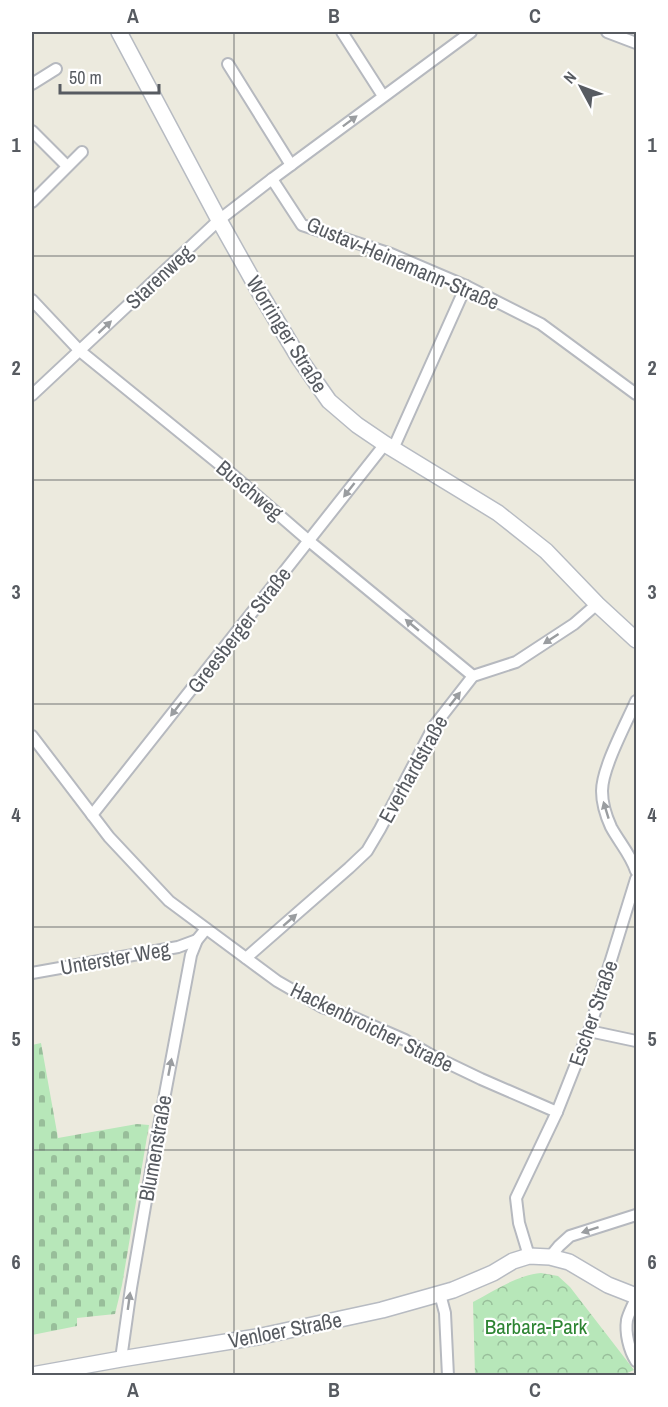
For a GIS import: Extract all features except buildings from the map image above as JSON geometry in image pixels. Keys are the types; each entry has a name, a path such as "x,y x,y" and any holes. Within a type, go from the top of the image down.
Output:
{"main road":[{"name":"Worringer Straße","path":"119,32 260,293 299,358 330,401 357,425 389,447 498,513 546,551 597,604 636,640"},
{"name":"Venloer Straße","path":"32,1375 287,1331 382,1311 440,1294 529,1256"},
{"path":"529,1256 550,1257 570,1262 608,1285 636,1297"}],"street":[{"path":"342,32 383,96"},
{"name":"Starenweg","path":"32,395 219,220 471,32"},
{"path":"607,32 636,43"},
{"path":"228,64 291,165"},
{"path":"32,84 56,69"},
{"path":"32,131 67,166"},
{"path":"32,202 82,152"},
{"name":"Gustav-Heinemann-Straße","path":"272,179 302,225 391,254 466,286 541,324 636,394"},
{"name":"Greesberger Straße","path":"92,815 309,541 389,447 466,286"},
{"name":"Buschweg","path":"32,300 80,351 234,476 473,676"},
{"path":"473,676 516,662 574,624 597,604"},
{"name":"Everhardstraße","path":"246,958 367,851 434,726 473,676"},
{"path":"635,864 610,825 603,805 602,789 613,753 636,701"},
{"name":"Hackenbroicher Straße","path":"32,736 109,837 169,901 277,981 322,1007 347,1015 405,1040 481,1079 557,1112"},
{"name":"Escher Straße","path":"529,1256 519,1223 516,1198 557,1112 589,1031 636,879"},
{"path":"197,940 206,929"},
{"name":"Unterster Weg","path":"32,973 178,946 197,940"},
{"name":"Blumenstraße","path":"121,1359 156,1142 191,955 197,940"},
{"path":"589,1031 636,1041"},
{"path":"550,1257 570,1236 636,1215"},
{"path":"440,1294 445,1313 448,1376"},
{"path":"636,1297 627,1320 628,1342 636,1361"}],"green space":[{"path":"41,1043 58,1138 137,1124 149,1125 115,1314 77,1318 77,1326 32,1335 32,1045"},
{"name":"Barbara-Park","path":"541,1273 558,1276 570,1287 634,1370 621,1376 475,1375 473,1302 514,1280"}]}
